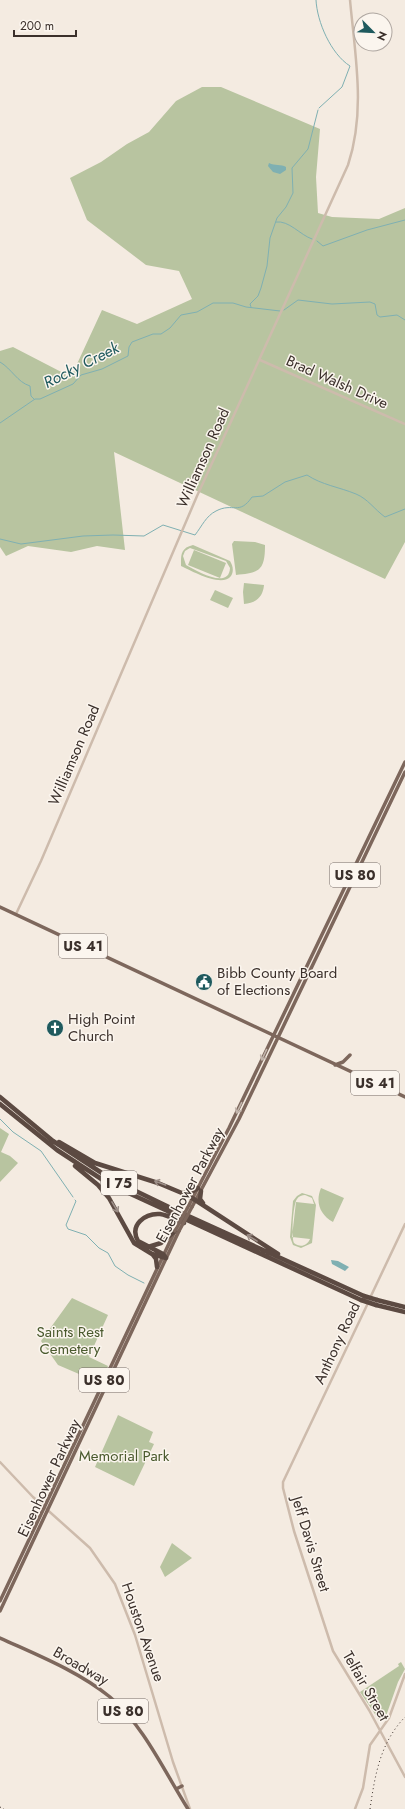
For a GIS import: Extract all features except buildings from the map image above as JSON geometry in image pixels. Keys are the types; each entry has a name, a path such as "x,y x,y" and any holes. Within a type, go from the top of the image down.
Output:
{"highway":[{"name":"I 75","path":"0,1097 33,1126 80,1160 125,1186 363,1298"},
{"name":"I 75","path":"0,1104 57,1150 110,1184 217,1235 363,1298 405,1313"},
{"path":"33,1126 95,1163 158,1182 204,1204 243,1233 293,1264"},
{"path":"57,1150 102,1189 114,1206 132,1241 139,1247 152,1254 163,1257"},
{"path":"183,1193 199,1189 200,1199 204,1204"},
{"path":"163,1257 138,1240 135,1230 141,1220 153,1215 166,1216 217,1235"},
{"path":"147,1247 161,1243 177,1231"},
{"path":"152,1254 156,1259 157,1267"},
{"name":"I 75","path":"377,1303 405,1307"}],"main road":[{"name":"Eisenhower Parkway","path":"0,1611 157,1267 194,1199 229,1128 405,762"},
{"name":"Eisenhower Parkway","path":"199,1189 239,1119 405,772"},
{"name":"US 41","path":"0,907 405,1098"},
{"path":"335,1065 343,1062 350,1055"},
{"name":"Eisenhower Parkway","path":"0,1601 46,1508 163,1257"},
{"name":"Broadway","path":"1,1638 76,1675 110,1697 143,1735 183,1802"},
{"path":"176,1789 182,1786"},
{"name":"US 80","path":"183,1802 189,1809"}],"street":[{"name":"Williamson Road","path":"16,914 41,861 180,535 342,179 354,145 357,126 358,96 350,0"},
{"name":"Brad Walsh Drive","path":"260,360 405,424"},
{"name":"Anthony Road","path":"289,1472 405,1224"},
{"name":"Houston Avenue","path":"0,1462 46,1508 94,1552 119,1591 135,1635 189,1809"},
{"name":"Jeff Davis Street","path":"289,1472 283,1488 294,1531 324,1624"},
{"name":"Telfair Street","path":"324,1624 333,1651 380,1730 405,1777"},
{"path":"355,1809 363,1788 370,1745 389,1718 405,1674"},
{"path":"183,1802 185,1794"}],"green space":[{"path":"202,87 221,87 320,129 316,177 318,213 332,217 379,219 405,208 405,542 385,579 114,452 125,550 97,546 71,552 28,546 6,556 0,547 0,351 13,347 71,377 102,310 137,324 192,299 179,271 146,265 87,220 70,178 101,162 127,144 149,132 176,101"},
{"path":"234,541 255,542 265,545 264,560 260,569 251,573 236,575 232,544"},
{"path":"193,545 230,561 233,568 231,576 227,579 214,579 199,575 181,566 183,550","holes":["190,548 226,561 230,568 228,574 224,578 219,578 204,574 186,565 183,556 185,551"]},
{"path":"194,550 226,563 220,578 188,565"},
{"path":"244,583 264,585 262,593 258,599 244,604"},
{"path":"215,590 233,598 228,608 210,600"},
{"path":"0,1128 9,1134 1,1152 10,1156 18,1163 0,1182"},
{"path":"321,1188 344,1198 333,1222 325,1216 320,1208 319,1193"},
{"path":"302,1193 312,1196 316,1205 312,1243 301,1248 293,1245 290,1237 293,1201","holes":["305,1195 312,1198 314,1204 296,1202 300,1196","296,1202 293,1232 294,1214","293,1237 310,1239 305,1245 301,1246 294,1243"]},
{"name":"Saints Rest Cemetery","path":"72,1298 108,1315 89,1357 108,1366 100,1383 58,1365 41,1341"},
{"name":"Memorial Park","path":"118,1415 153,1432 149,1442 154,1444 134,1486 95,1467"},
{"path":"172,1543 192,1558 165,1577 160,1567"},
{"path":"401,1662 405,1669 398,1682 386,1716 383,1721 379,1720 360,1692 399,1666 398,1664"}],"water":[{"path":"269,163 284,166 286,167 286,170 280,174 273,172 268,166"},
{"path":"331,1260 338,1261 349,1267 345,1271 332,1264"}],"waterway":[{"path":"316,0 319,18 326,37 337,54 350,66 342,87 319,108"},
{"path":"251,307 250,304 258,296 261,288 267,266 270,238 277,218 286,207 293,193 292,168 308,149 318,110"},
{"path":"317,241 323,246 367,230 405,220"},
{"path":"276,222 290,225 312,239"},
{"name":"Rocky Creek","path":"284,310 298,300 332,304 370,302 375,304 377,315 380,317 397,315 405,320"},
{"name":"Rocky Creek","path":"0,423 35,399 40,399 73,384 81,375 102,369 128,356 129,347 132,342 153,334 161,334 170,328 181,315 197,312 213,303 233,303 246,307 280,311"},
{"path":"0,362 22,382 30,386 31,396 34,399"},
{"path":"0,539 21,544 83,536 144,536 163,525 195,535 207,518 216,511 243,506 252,497 263,496 285,482 307,475 331,486 360,496 368,501 385,517 405,509"},
{"path":"0,1119 13,1132 41,1151 73,1197"},
{"path":"75,1200 76,1201 66,1225 68,1229 86,1235 99,1248 108,1253 115,1266 144,1283"}],"railway":[{"path":"370,1809 374,1784 384,1749 397,1727 405,1717"},
{"path":"0,1807 4,1809"}],"place":[{"name":"Bibb County Board of Elections","path":"204,982"},
{"name":"High Point Church","path":"55,1028"}]}
